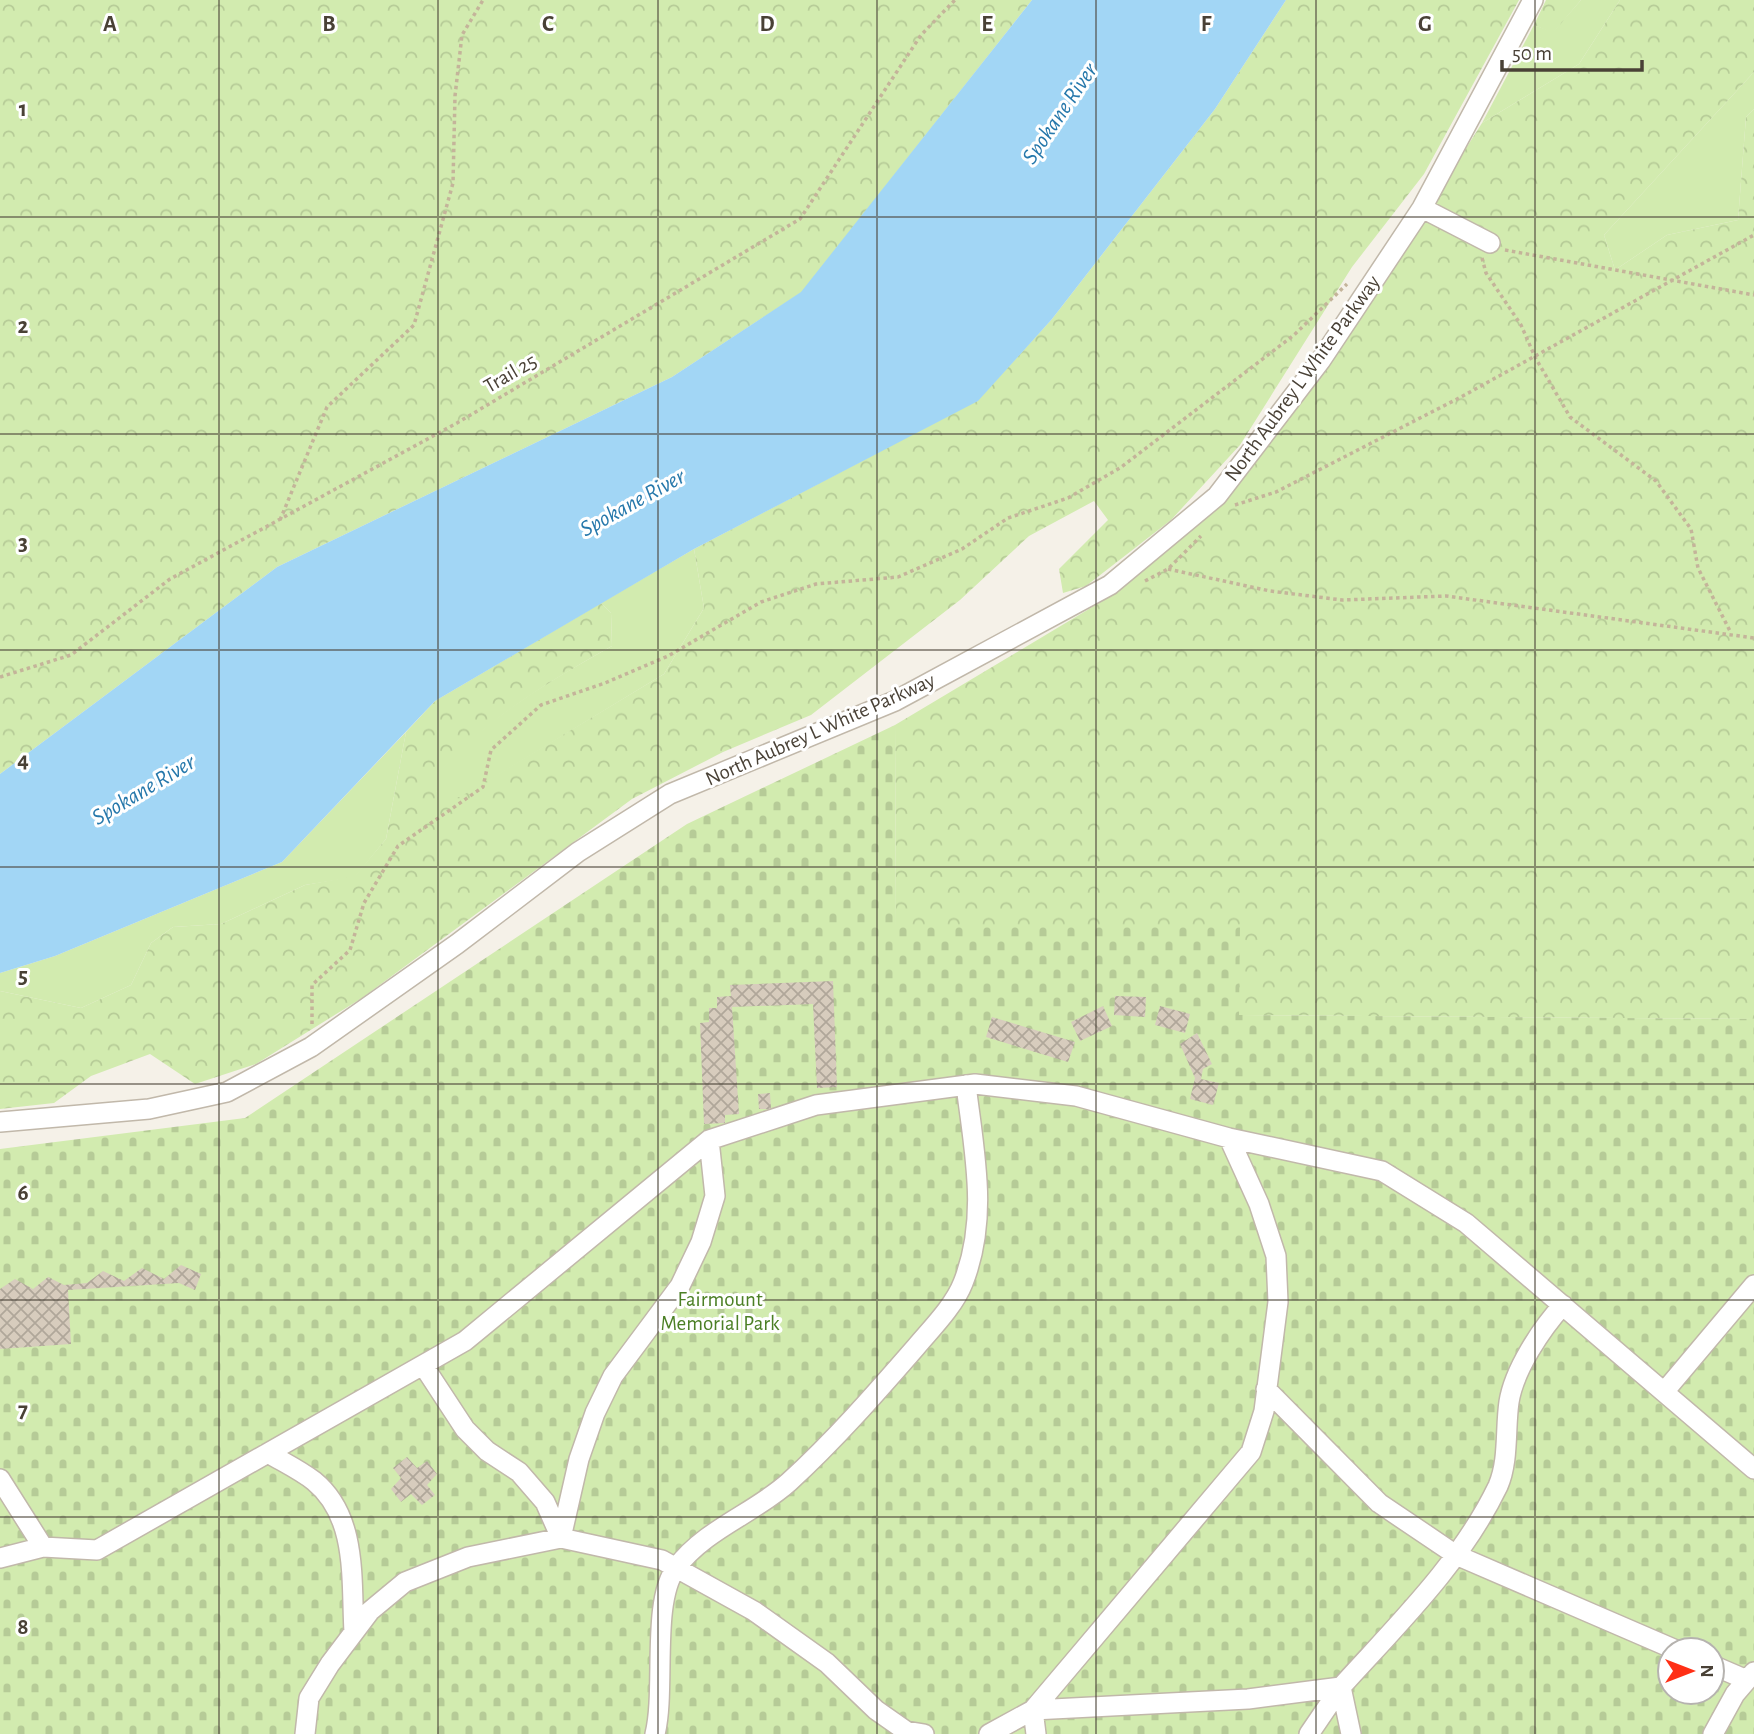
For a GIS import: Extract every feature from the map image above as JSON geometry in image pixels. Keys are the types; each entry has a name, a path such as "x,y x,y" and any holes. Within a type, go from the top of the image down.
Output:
{"street":[{"name":"North Aubrey L White Parkway","path":"0,1122 149,1109 227,1092 311,1047 457,944 578,852 670,794 895,701 1110,585 1217,496 1321,360 1422,208 1533,0"},
{"path":"1422,208 1483,239"},
{"path":"655,1734 665,1590 676,1568 709,1536 788,1483 889,1379 937,1322 963,1285 979,1206 977,1154 966,1085"},
{"path":"0,1558 43,1547 97,1550 465,1340 709,1140 816,1105 966,1085 1076,1096 1229,1138 1382,1171 1466,1223 1754,1469"},
{"path":"989,1734 1032,1710 1251,1452 1264,1411 1278,1302 1276,1256 1259,1204 1229,1138"},
{"path":"561,1538 579,1459 613,1376 680,1286 701,1242 715,1196 709,1140"},
{"path":"1664,1392 1754,1285"},
{"path":"1309,1734 1341,1686 1456,1555 1499,1483 1509,1399 1543,1327 1563,1305"},
{"path":"423,1364 465,1429 487,1451 519,1472 545,1502 561,1538"},
{"path":"1266,1390 1379,1503 1456,1555 1656,1641"},
{"path":"268,1453 314,1482 339,1508 349,1543 355,1632"},
{"path":"0,1479 7,1503 43,1547"},
{"path":"305,1734 309,1698 370,1611 405,1583 468,1556 561,1538 662,1560 754,1611 827,1663 876,1710 906,1731 924,1734"},
{"path":"1713,1734 1735,1694 1751,1676 1726,1669"},
{"path":"1032,1710 1248,1699 1341,1686"},
{"path":"1341,1686 1351,1734"},
{"path":"1032,1710 1036,1734"}],"path":[{"path":"279,522 327,407 414,326 453,183 455,96 462,35 483,0"},
{"name":"Trail 25","path":"0,677 71,655 170,579 457,423 800,219 921,35 955,0"},
{"path":"1234,505 1276,492 1535,357 1754,235"},
{"path":"1483,239 1504,250 1754,295"},
{"path":"1483,239 1486,273 1521,326 1535,357 1570,417 1656,481 1691,529 1698,568 1731,633"},
{"path":"311,1047 312,985 350,950 363,904 398,846 483,787 491,750 541,705 605,683 668,656 761,602 816,584 898,577 962,549 1008,518 1068,498 1120,468 1181,425 1294,335 1348,284"},
{"path":"1198,539 1207,531"},
{"path":"1168,569 1270,592 1342,600 1446,596 1754,638"}],"green space":[{"path":"0,0 1032,0 802,292 672,377 277,567 0,774"},
{"path":"1286,0 1519,0 1424,174 1352,267 1240,445 1171,520 1086,586 1063,593 1059,569 1108,520 1094,501 1029,536 960,600 811,715 723,752 632,799 362,998 256,1064 195,1084 150,1054 91,1076 54,1103 0,1109 0,991 81,1008 131,985 151,943 173,927 221,924 305,885 355,876 386,839 406,732 435,701 601,603 611,613 612,646 517,704 474,738 434,779 438,797 460,797 664,674 704,608 694,549 978,400 1052,319 1215,109"},
{"path":"1546,0 1581,0 1553,33 1534,25"},
{"path":"1581,0 1620,0 1579,64 1482,123 1534,25 1553,32"},
{"path":"1620,0 1754,0 1754,72 1604,235 1615,270 1667,235 1738,220 1746,117 1754,109 1754,1019 1239,1015 1239,926 896,926 895,725 1109,597 1224,503 1333,358 1482,123 1579,64"},
{"path":"1754,72 1754,109 1746,117 1738,220 1667,235 1615,270 1604,235"},
{"path":"694,549 704,608 664,674 460,798 438,798 433,779 473,738 516,704 612,646 611,613 601,603"},
{"name":"Fairmount Memorial Park","path":"895,725 896,926 1240,926 1239,1015 1754,1019 1754,1734 0,1734 0,1149 245,1118 687,824"},
{"path":"406,732 386,839 355,877 305,885 221,924 173,927 151,943 131,985 81,1008 0,991 0,973 55,956 282,862"}],"water":[{"name":"Spokane River","path":"1032,0 1286,0 1215,109 1052,319 978,401 694,549 435,701 282,862 55,956 0,973 0,774 277,567 672,377 801,292"}],"building":[{"path":"833,981 837,1087 817,1088 813,1004 732,1007 739,1114 725,1115 725,1123 704,1124 700,1023 709,1022 709,1008 717,1008 717,997 731,996 730,985"},
{"path":"1115,996 1146,997 1145,1017 1114,1015"},
{"path":"1103,1006 1112,1026 1080,1041 1071,1022"},
{"path":"1160,1006 1190,1014 1185,1033 1155,1025"},
{"path":"992,1017 1075,1042 1068,1062 986,1037"},
{"path":"1197,1033 1212,1064 1203,1069 1201,1079 1219,1083 1213,1105 1190,1099 1195,1078 1180,1044"},
{"path":"770,1093 771,1109 759,1109 758,1094"},
{"path":"181,1265 201,1274 195,1290 179,1283 68,1290 71,1344 0,1349 0,1289 15,1279 33,1289 48,1277 64,1285 87,1283 103,1271 124,1281 142,1268 164,1279"},
{"path":"407,1457 417,1468 427,1461 437,1474 427,1485 435,1495 422,1505 411,1494 401,1502 391,1489 401,1478 393,1468"}]}
